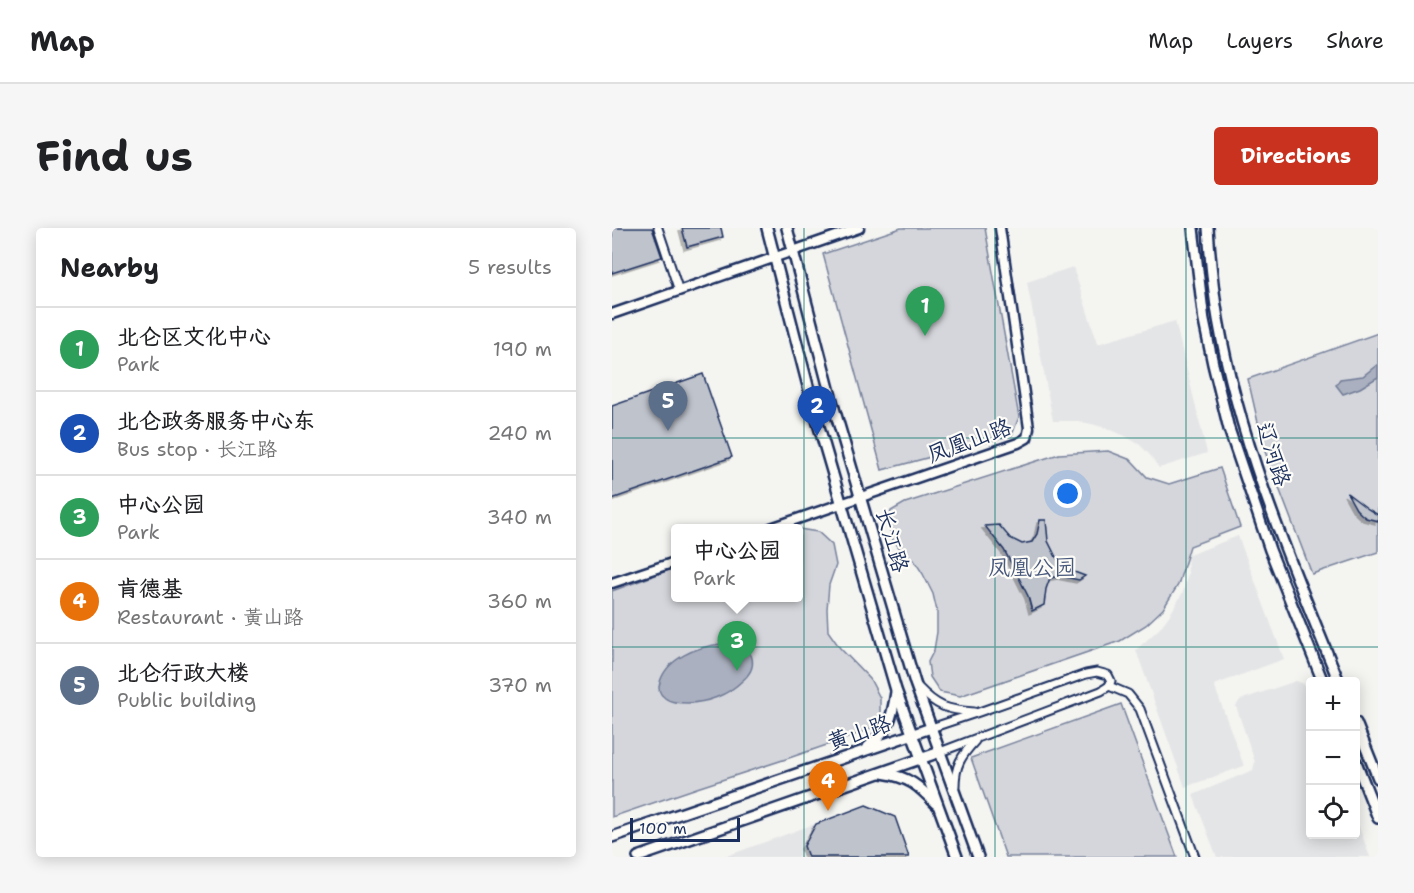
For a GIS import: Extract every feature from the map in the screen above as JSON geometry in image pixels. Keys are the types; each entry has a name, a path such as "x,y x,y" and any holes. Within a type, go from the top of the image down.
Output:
{"main road":[{"name":"长江路","path":"767,228 815,413 896,690 957,857"},
{"name":"长江路","path":"787,228 834,408 915,683 978,857"},
{"name":"辽河路","path":"1193,228 1204,321 1229,429 1270,550 1321,677"},
{"name":"辽河路","path":"1208,228 1218,318 1243,425 1284,545 1337,677"},
{"path":"863,752 880,736 890,721 896,690"},
{"name":"黄山路","path":"612,837 931,728"},
{"path":"1359,731 1378,778"},
{"name":"黄山路","path":"638,857 940,752"},
{"path":"1360,772 1378,818"},
{"path":"880,773 910,781 939,807"}],"street":[{"path":"658,228 679,291"},
{"path":"612,314 859,228"},
{"name":"凤凰山路","path":"783,524 1027,438 1029,428 1000,228"},
{"path":"612,584 671,562"},
{"name":"黄山路","path":"931,728 1086,674 1097,672 1108,675 1111,681 1109,686 1101,691 940,752"},
{"path":"915,683 936,704 945,708 979,712"},
{"name":"黄山路","path":"1109,686 1128,694 1140,709 1196,857"},
{"path":"955,795 955,775 960,758 976,740"}],"shaded area":[{"path":"1073,267 1098,344 1175,321 1207,453 1159,468 1140,445 1125,436 1092,424 1053,421 1027,282"},
{"path":"1238,536 1284,659 1214,685 1244,766 1185,787 1136,650 1160,628 1183,592 1188,574 1187,556"},
{"path":"1296,681 1304,684 1306,690 1306,839 1360,839 1360,830 1370,857 1217,857 1193,795 1253,770 1255,762 1236,706 1240,700"},
{"path":"866,805 895,817 910,857 724,857"}],"green space":[{"path":"901,228 985,228 1019,417 1012,435 882,470 823,254"},
{"path":"1378,333 1378,552 1312,574 1264,449 1248,379"},
{"name":"凤凰公园","path":"1108,451 1131,460 1147,477 1169,484 1220,468 1240,527 1190,546 1178,585 1163,609 1146,625 1120,641 960,696 940,692 930,677 928,662 934,650 937,632 937,611 933,594 914,560 893,540 888,524 891,511 905,503 1059,454"},
{"path":"803,530 818,532 832,545 836,565 829,585 828,631 840,648 870,679 880,698 880,714 871,728 853,736 612,817 612,591 671,569 671,602 803,602"},
{"path":"1121,704 1177,857 1006,857 971,758"}],"water":[{"path":"1378,364 1378,377 1360,388 1343,394 1336,385 1340,379 1363,376"},
{"path":"720,644 741,647 747,650 752,659 751,670 736,686 717,697 695,703 673,702 661,695 660,682 669,666 693,651"}],"building":[{"path":"612,228 652,228 662,257 612,273"},
{"path":"682,228 721,228 723,237 687,247"},
{"path":"703,374 732,457 612,499 612,406"},
{"path":"1347,493 1378,515 1378,521 1361,514"},
{"path":"1040,520 1046,520 1048,541 1056,557 1069,570 1085,576 1079,580 1060,576 1050,578 1044,605 1032,611 1028,596 1004,550 985,526 999,525 1010,538 1022,544 1032,542 1037,534"},
{"path":"866,805 895,817 909,857 808,857 804,846 816,824"}],"place":[{"name":"北仑区文化中心","path":"925,336"},
{"name":"北仑行政大楼","path":"668,431"},
{"name":"北仑政务服务中心东","path":"817,436"},
{"name":"中心公园","path":"737,671"},
{"name":"肯德基","path":"828,811"}]}
